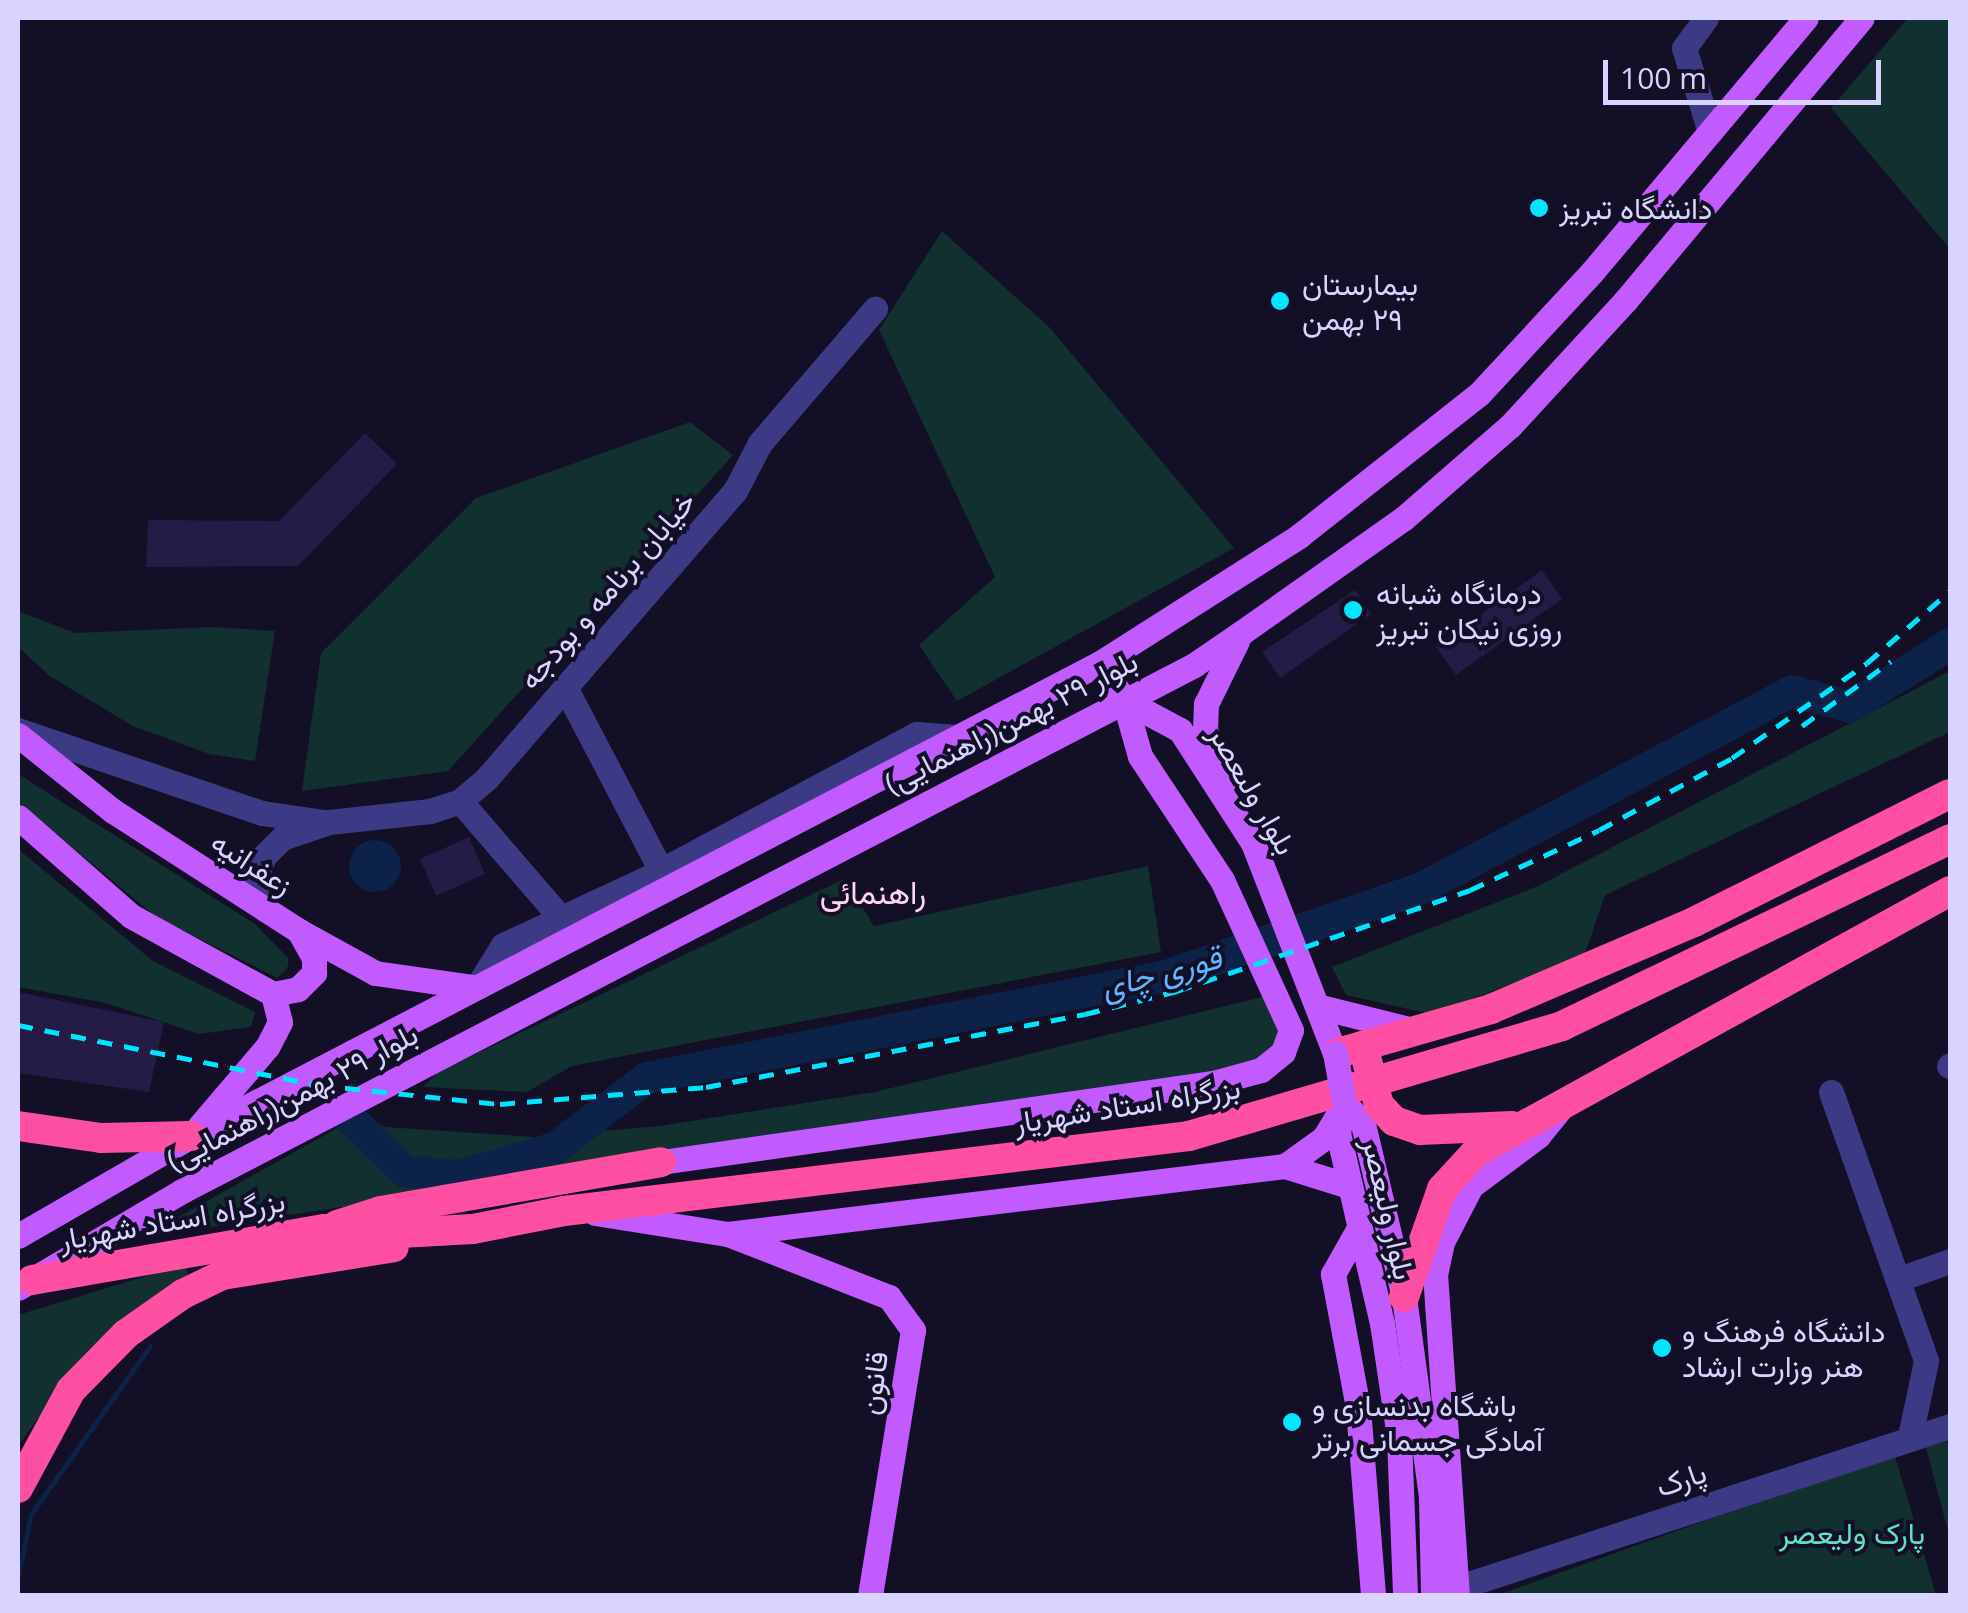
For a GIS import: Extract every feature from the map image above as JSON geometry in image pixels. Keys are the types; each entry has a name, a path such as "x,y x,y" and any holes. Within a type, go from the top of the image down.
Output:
{"highway":[{"path":"1521,1125 1420,1130 1394,1121 1378,1105 1349,1050 1491,1009 1694,922 1950,794"},
{"name":"بزرگراه استاد شهریار","path":"324,1229 381,1234 473,1228 575,1210 1132,1146 1293,1110 1580,1019 1950,840"},
{"path":"1404,1297 1442,1189 1476,1152 1950,891"},
{"path":"18,1126 101,1138 191,1136"},
{"name":"بزرگراه استاد شهریار","path":"25,1284 324,1229 381,1211 661,1162"},
{"path":"18,1488 72,1390 126,1334 183,1294 222,1275 473,1228"}],"main road":[{"name":"بلوار ٢٩ بهمن(راهنمایی)","path":"18,1236 191,1136 1100,663 1342,506 1479,394 1592,272 1806,18"},
{"name":"بلوار ٢٩ بهمن(راهنمایی)","path":"25,1284 182,1191 1124,700 1242,633 1404,518 1510,426 1625,301 1862,18"},
{"path":"1592,272 1625,301"},
{"path":"1242,633 1210,689 1205,731 1253,844"},
{"path":"661,1162 1213,1083 1261,1070 1282,1052 1291,1030 1222,880 1140,756 1124,700 1100,663"},
{"name":"بلوار ولىعصر","path":"1124,700 1180,730 1253,844 1320,1006 1349,1050 1344,1102"},
{"name":"زعفرانیه","path":"18,732 113,811 299,931 375,973 426,985 478,987"},
{"path":"18,817 131,916 273,994 298,989 314,973 314,958 299,931"},
{"path":"191,1136 267,1047 280,1022 273,994"},
{"path":"1320,1006 1418,1031"},
{"path":"1285,1166 1324,1138 1344,1102"},
{"name":"بلوار ولیعصر","path":"1344,1102 1338,1133 1382,1323 1398,1437 1405,1596"},
{"name":"بلوار ولیعصر","path":"1344,1102 1363,1124 1404,1297 1445,1594"},
{"path":"1445,1594 1438,1258 1471,1186 1538,1136 1565,1102"},
{"path":"575,1210 728,1234 1285,1166 1349,1186"},
{"path":"1359,1228 1333,1274 1358,1408 1374,1596"},
{"name":"قانون","path":"728,1234 889,1297 914,1330 870,1596"}],"street":[{"path":"1706,18 1684,48 1710,132"},
{"name":"خیابان برنامه و بودجه","path":"460,801 566,687 735,491 760,443 876,309"},
{"path":"566,687 661,871"},
{"path":"18,732 262,813 329,822"},
{"path":"478,987 503,944 661,871 916,734 955,737"},
{"path":"266,910 254,881 264,856 282,838 329,822 460,801 561,918"},
{"path":"1832,1092 1926,1362 1910,1436"},
{"path":"1898,1279 1950,1261"},
{"name":"پارک","path":"1445,1594 1910,1436 1950,1426"}],"green space":[{"path":"1908,18 1950,18 1950,249 1831,108"},
{"path":"942,231 1050,328 1234,548 957,701 919,645 995,577 879,330"},
{"path":"690,422 733,455 448,771 302,791 321,653 476,498"},
{"path":"18,611 75,633 213,627 275,631 255,761 209,754 133,726 51,677 18,647"},
{"path":"1950,671 1950,732 1605,895 1584,957 1431,1014 1346,995 1332,967 1538,886"},
{"path":"18,774 255,924 289,959 287,969 277,978 155,916 18,802"},
{"path":"18,849 153,961 255,1012 251,1027 199,1034 106,1003 18,987"},
{"path":"1148,866 1161,952 572,1066 527,1092 423,1087 438,1072 844,879 874,926"},
{"path":"1274,994 1282,1025 1276,1044 1260,1060 1228,1070 141,1238 355,1118 385,1127 535,1137 660,1126 875,1092"},
{"path":"186,1264 188,1275 66,1380 18,1446 18,1315"},
{"path":"1950,1441 1950,1539 1926,1447"},
{"name":"پارک ولیعصر","path":"1894,1453 1936,1595 1495,1596"}],"water":[{"path":"375,840 393,848 401,866 393,884 375,892 357,884 349,866 357,848"}],"building":[{"path":"365,433 397,464 298,566 146,567 148,520 279,521"},
{"path":"1542,570 1562,599 1456,675 1436,647"},
{"path":"1355,590 1371,614 1280,678 1262,652"},
{"path":"469,837 485,874 436,896 420,859"},
{"path":"18,992 164,1022 149,1092 18,1073"}],"waterway":[{"name":"قوری چای","path":"349,1117 404,1171 459,1176 555,1148 647,1078 1166,976 1422,888 1792,691 1850,707 1950,644"},
{"path":"18,1576 31,1514 150,1346"}],"railway":[{"path":"18,1025 318,1085 500,1104 706,1087 1085,1014 1177,991 1470,890 1599,830 1732,758 1867,663 1950,591"},
{"path":"1802,726 1891,661"}],"place":[{"name":"دانشگاه تبریز","path":"1539,208"},
{"name":"بیمارستان ٢٩ بهمن","path":"1280,301"},
{"name":"درمانگاه شبانه روزی نیکان تبریز","path":"1353,610"},
{"name":"دانشگاه فرهنگ و هنر وزارت ارشاد","path":"1662,1348"},
{"name":"باشگاه بدنسازی و آمادگی جسمانی برتر","path":"1292,1422"}],"district":[{"name":"راهنمائی","path":"873,892"}]}
